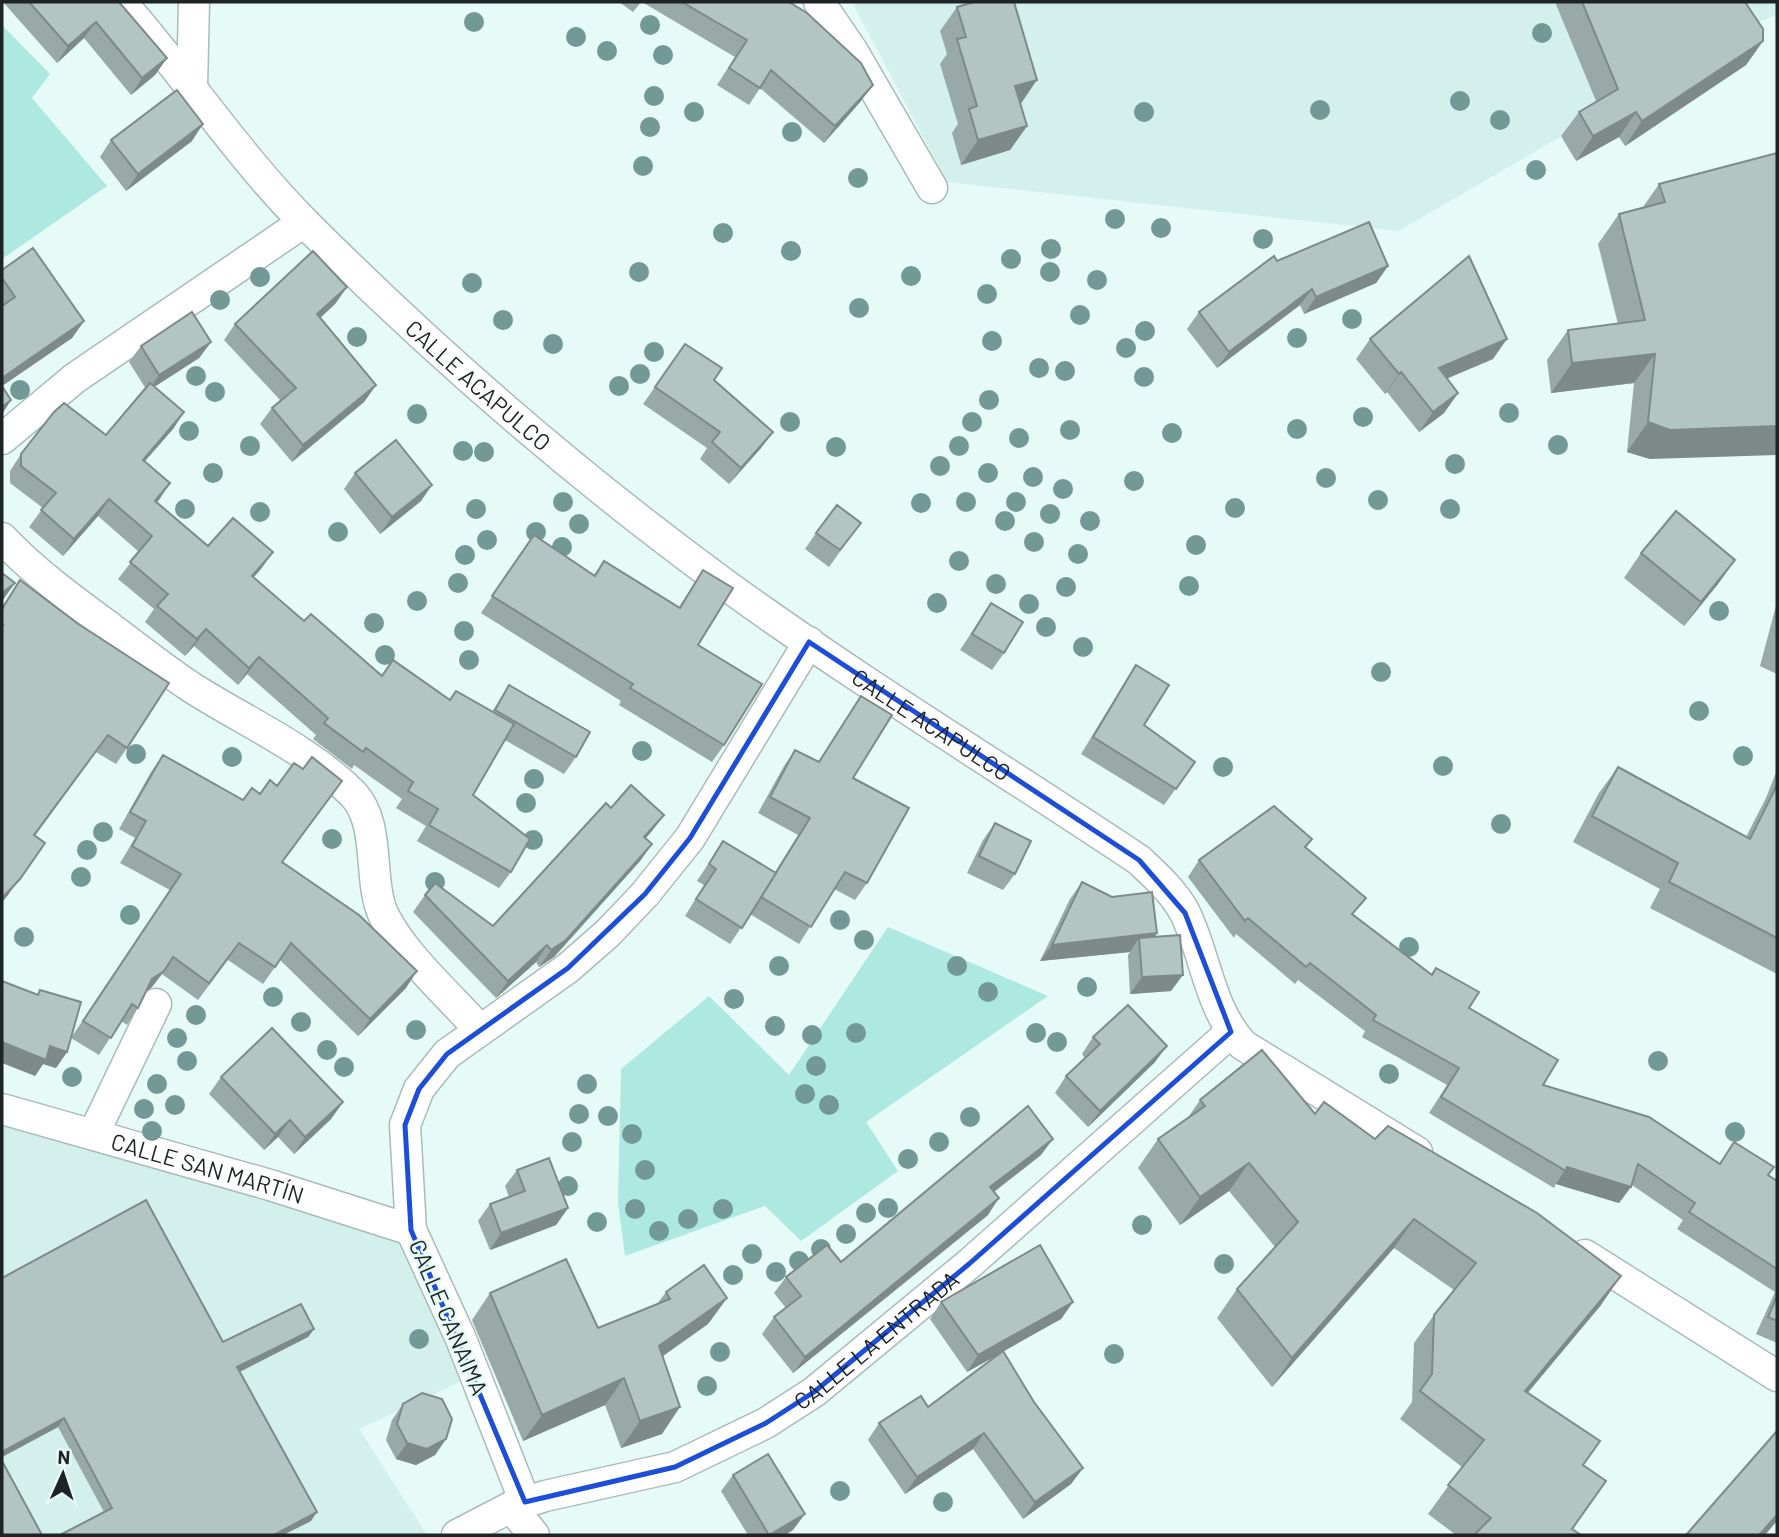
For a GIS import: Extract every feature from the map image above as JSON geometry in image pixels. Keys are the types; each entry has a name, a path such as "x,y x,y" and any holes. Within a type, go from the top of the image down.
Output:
{"street":[{"name":"CALLE ACAPULCO","path":"121,2 262,177 304,222 403,317 572,467 730,587 808,642 1139,860 1165,884 1185,913 1202,965 1231,1032 1243,1045 1440,1165"},
{"path":"192,87 194,2"},
{"path":"819,2 852,50 932,188"},
{"path":"2,439 75,378 304,222"},
{"path":"2,538 57,587 138,649 192,688 335,778 356,798 366,821 375,885 384,915 398,939 480,1030 568,968 608,933 645,894 690,838 808,642"},
{"path":"94,1133 156,1004"},
{"name":"CALLE CANAIMA","path":"480,1030 447,1054 419,1088 405,1125 411,1230 461,1339 518,1504 534,1535"},
{"name":"CALLE LA ENTRADA","path":"457,1535 518,1504 675,1467 766,1423 814,1392 969,1265 1231,1032"},
{"name":"CALLE SAN MARTÍN","path":"2,1109 94,1133 411,1230"},
{"path":"1567,1244 1777,1376"}],"highlighted area":[{"path":"809,642 1139,860 1185,913 1231,1032 969,1264 814,1392 766,1423 675,1467 525,1502 411,1230 405,1125 419,1089 447,1054 568,968 645,894 690,838"}],"shaded area":[{"path":"852,2 1777,2 1777,15 1759,22 1398,231 947,182"},
{"path":"2,25 50,74 32,98 107,186 2,259"},
{"path":"888,927 1048,996 866,1122 898,1171 801,1241 765,1206 625,1256 618,1202 621,1069 709,996 789,1075"},
{"path":"2,1109 411,1230 475,1375 359,1429 427,1535 2,1535"}],"building":[{"path":"29,2 119,2 167,58 142,78 96,22 68,46"},
{"path":"682,2 789,2 807,13 861,63 873,85 835,126 771,70 760,88 729,68 747,40"},
{"path":"974,2 1014,2 1037,80 1015,86 1027,126 978,140 969,109 977,106 957,39 966,37 957,7"},
{"path":"1582,2 1745,2 1763,29 1763,41 1642,121 1636,112 1593,136 1579,112 1618,89"},
{"path":"177,90 203,124 138,174 111,140"},
{"path":"1777,153 1777,426 1670,430 1648,422 1655,354 1572,363 1568,330 1645,320 1619,214 1665,202 1659,184"},
{"path":"1369,222 1388,266 1316,297 1312,289 1229,352 1199,312 1274,256 1277,261"},
{"path":"33,248 84,321 2,378 2,306 15,297 2,278 2,270"},
{"path":"313,251 347,287 317,314 376,385 303,445 272,408 296,388 235,324"},
{"path":"1469,256 1507,339 1439,368 1458,393 1433,412 1370,339"},
{"path":"192,312 211,342 159,375 141,346"},
{"path":"685,344 722,368 714,380 773,432 741,468 712,442 720,432 655,387"},
{"path":"150,383 184,412 143,460 170,483 155,501 208,546 233,518 273,552 252,576 304,621 311,614 382,676 393,660 450,700 456,691 514,724 473,795 530,839 511,872 429,825 438,809 408,791 413,782 366,748 363,752 324,723 328,718 259,657 249,668 206,629 197,639 157,606 168,594 130,562 152,536 109,499 74,539 41,510 56,493 21,466 21,454 54,412 64,403 106,435"},
{"path":"2,386 11,400 2,407"},
{"path":"396,440 432,485 392,517 355,473"},
{"path":"837,505 861,523 840,550 816,533"},
{"path":"1676,511 1735,560 1701,602 1641,553"},
{"path":"534,535 595,576 604,561 680,608 703,570 733,588 698,645 762,684 724,745 630,688 633,684 492,596"},
{"path":"2,573 15,583 2,593"},
{"path":"20,580 77,623 169,683 127,748 108,735 34,835 45,843 20,879 2,898 2,609"},
{"path":"991,603 1023,622 1004,653 972,634"},
{"path":"1136,665 1169,685 1144,725 1195,762 1176,789 1093,737"},
{"path":"509,685 590,732 576,757 495,710"},
{"path":"861,696 892,715 853,778 909,808 867,883 845,872 811,927 761,897 810,818 770,797 795,750 819,762"},
{"path":"163,755 243,800 252,788 260,794 270,780 277,786 294,763 303,769 312,757 342,781 282,862 359,915 417,971 370,1019 291,943 275,967 239,943 209,983 173,957 164,971 152,979 138,1008 132,1004 111,1038 83,1021 181,874 132,846 146,821 130,812"},
{"path":"1618,767 1750,839 1777,785 1777,938 1669,882 1678,863 1592,816"},
{"path":"631,785 664,815 644,837 652,844 566,940 551,950 547,945 508,981 425,895 435,883 493,926 606,803 611,808"},
{"path":"1274,806 1312,839 1305,847 1366,898 1352,914 1432,975 1436,968 1479,992 1469,1008 1558,1060 1543,1085 1649,1117 1720,1164 1734,1142 1774,1167 1768,1175 1777,1181 1777,1269 1689,1212 1695,1203 1638,1164 1631,1187 1567,1167 1566,1171 1441,1097 1459,1068 1373,1020 1376,1015 1310,963 1306,967 1248,918 1245,921 1199,860"},
{"path":"995,823 1031,841 1015,874 979,856"},
{"path":"723,841 776,873 742,928 696,899 716,869 709,864"},
{"path":"1082,882 1112,897 1152,892 1157,933 1052,945"},
{"path":"1180,935 1183,975 1142,977 1139,938"},
{"path":"2,981 38,995 40,990 81,1002 67,1052 50,1046 46,1060 2,1042"},
{"path":"1128,1005 1167,1046 1100,1111 1066,1076 1100,1044 1093,1037"},
{"path":"272,1028 343,1102 305,1137 290,1120 275,1134 221,1077"},
{"path":"1262,1050 1315,1114 1324,1102 1375,1139 1388,1126 1537,1213 1621,1276 1525,1391 1600,1441 1583,1465 1606,1481 1572,1529 1581,1535 1474,1535 1491,1518 1448,1485 1484,1440 1420,1391 1432,1374 1434,1315 1476,1263 1414,1219 1292,1358 1237,1289 1298,1222 1249,1163 1200,1197 1158,1139 1205,1106 1200,1100"},
{"path":"1028,1106 1053,1139 990,1187 999,1198 805,1357 774,1317 801,1296 786,1277 827,1245 841,1262"},
{"path":"549,1158 568,1208 501,1233 490,1204 525,1191 517,1170"},
{"path":"146,1200 223,1342 301,1304 314,1329 237,1367 317,1512 274,1535 60,1535 112,1508 64,1418 2,1452 2,1278"},
{"path":"1040,1245 1073,1302 978,1355 941,1302"},
{"path":"566,1259 598,1328 670,1299 666,1292 704,1265 727,1298 659,1346 680,1407 640,1421 624,1378 542,1415 490,1293"},
{"path":"1777,1296 1777,1321 1768,1317"},
{"path":"1003,1351 1034,1402 1083,1468 1035,1502 984,1433 917,1477 879,1423 921,1396 928,1407"},
{"path":"422,1393 442,1399 452,1419 446,1439 427,1449 407,1443 397,1424 403,1404"},
{"path":"1777,1431 1777,1515 1759,1535 1686,1535"},
{"path":"768,1454 805,1514 769,1535 733,1475"},
{"path":"2,1461 42,1535 2,1535"}]}
